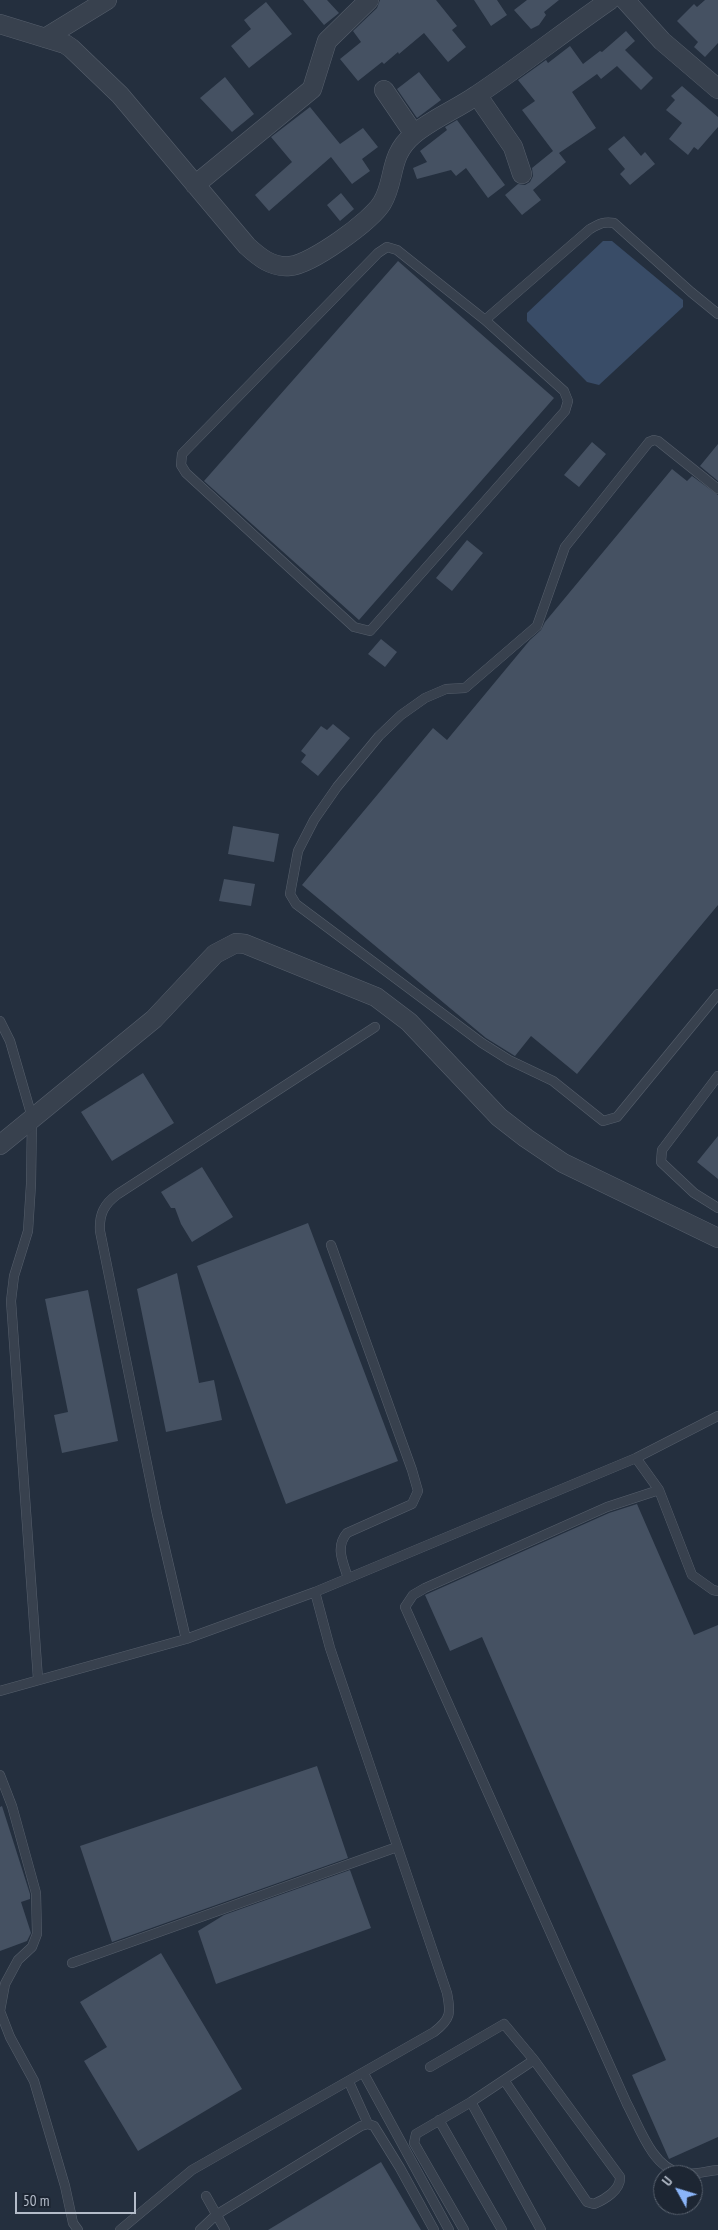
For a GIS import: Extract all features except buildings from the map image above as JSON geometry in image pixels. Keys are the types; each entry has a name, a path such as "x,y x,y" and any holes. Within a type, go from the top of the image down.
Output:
{"street":[{"path":"45,38 107,0"},
{"path":"195,185 312,89 327,41 369,0"},
{"path":"0,24 65,44 71,48 120,95 233,232 260,258 275,264 295,265 321,253 375,212 387,192 392,170 399,153 414,134 477,95 610,0"},
{"path":"625,0 662,41 718,88"},
{"path":"384,90 414,134"},
{"path":"477,95 513,147 522,174"},
{"path":"0,1145 32,1117 94,1070 154,1018 215,954 236,944 245,944 257,947 376,997 409,1022 499,1117 526,1138 563,1163 718,1238"}],"lane":[{"path":"485,320 590,229 602,222 614,223 718,314"},
{"path":"387,248 397,250 485,320 564,391 568,401 565,411 370,632 354,627 186,472 181,465 182,454 378,253 387,248"},
{"path":"718,489 658,441 649,442 565,547 537,626 465,688 446,689 425,698 401,714 379,736 337,787 314,820 298,851 290,894 296,904 482,1043 509,1060 553,1082 602,1121 617,1117 718,994"},
{"path":"0,1022 10,1041 32,1117 32,1184 28,1231 14,1276 11,1301 38,1679"},
{"path":"186,1639 157,1514 100,1232 102,1210 108,1201 118,1194 375,1027"},
{"path":"718,1076 662,1150 661,1162 694,1193 718,1208"},
{"path":"331,1245 418,1491 412,1504 347,1533 339,1546 348,1578"},
{"path":"0,1691 186,1639 315,1592 636,1458 718,1416"},
{"path":"636,1458 659,1490 692,1575 713,1590 718,1591"},
{"path":"659,1490 607,1507 425,1588 413,1594 405,1607 631,2113 654,2154 664,2165 680,2174 718,2170"},
{"path":"120,2230 192,2170 364,2074 446,2023 450,2009 447,1993 330,1648 315,1592"},
{"path":"0,1776 12,1806 36,1892 37,1934 32,1948 18,1960 5,1984 0,2011 10,2037 34,2081 66,2186 73,2223 78,2230"},
{"path":"72,1962 397,1847"},
{"path":"430,2067 504,2024 534,2060 620,2177 618,2186 600,2202 594,2204 587,2202 504,2080"},
{"path":"464,2230 414,2143 416,2134 471,2102 534,2060"},
{"path":"364,2074 449,2230"},
{"path":"348,2082 368,2124"},
{"path":"471,2102 542,2230"},
{"path":"439,2120 502,2230"},
{"path":"200,2230 216,2215 360,2126 368,2124 374,2126 390,2151 434,2230"},
{"path":"206,2196 225,2230"}],"water":[{"path":"603,241 612,241 683,300 683,307 599,385 587,382 527,321 527,313"}]}
